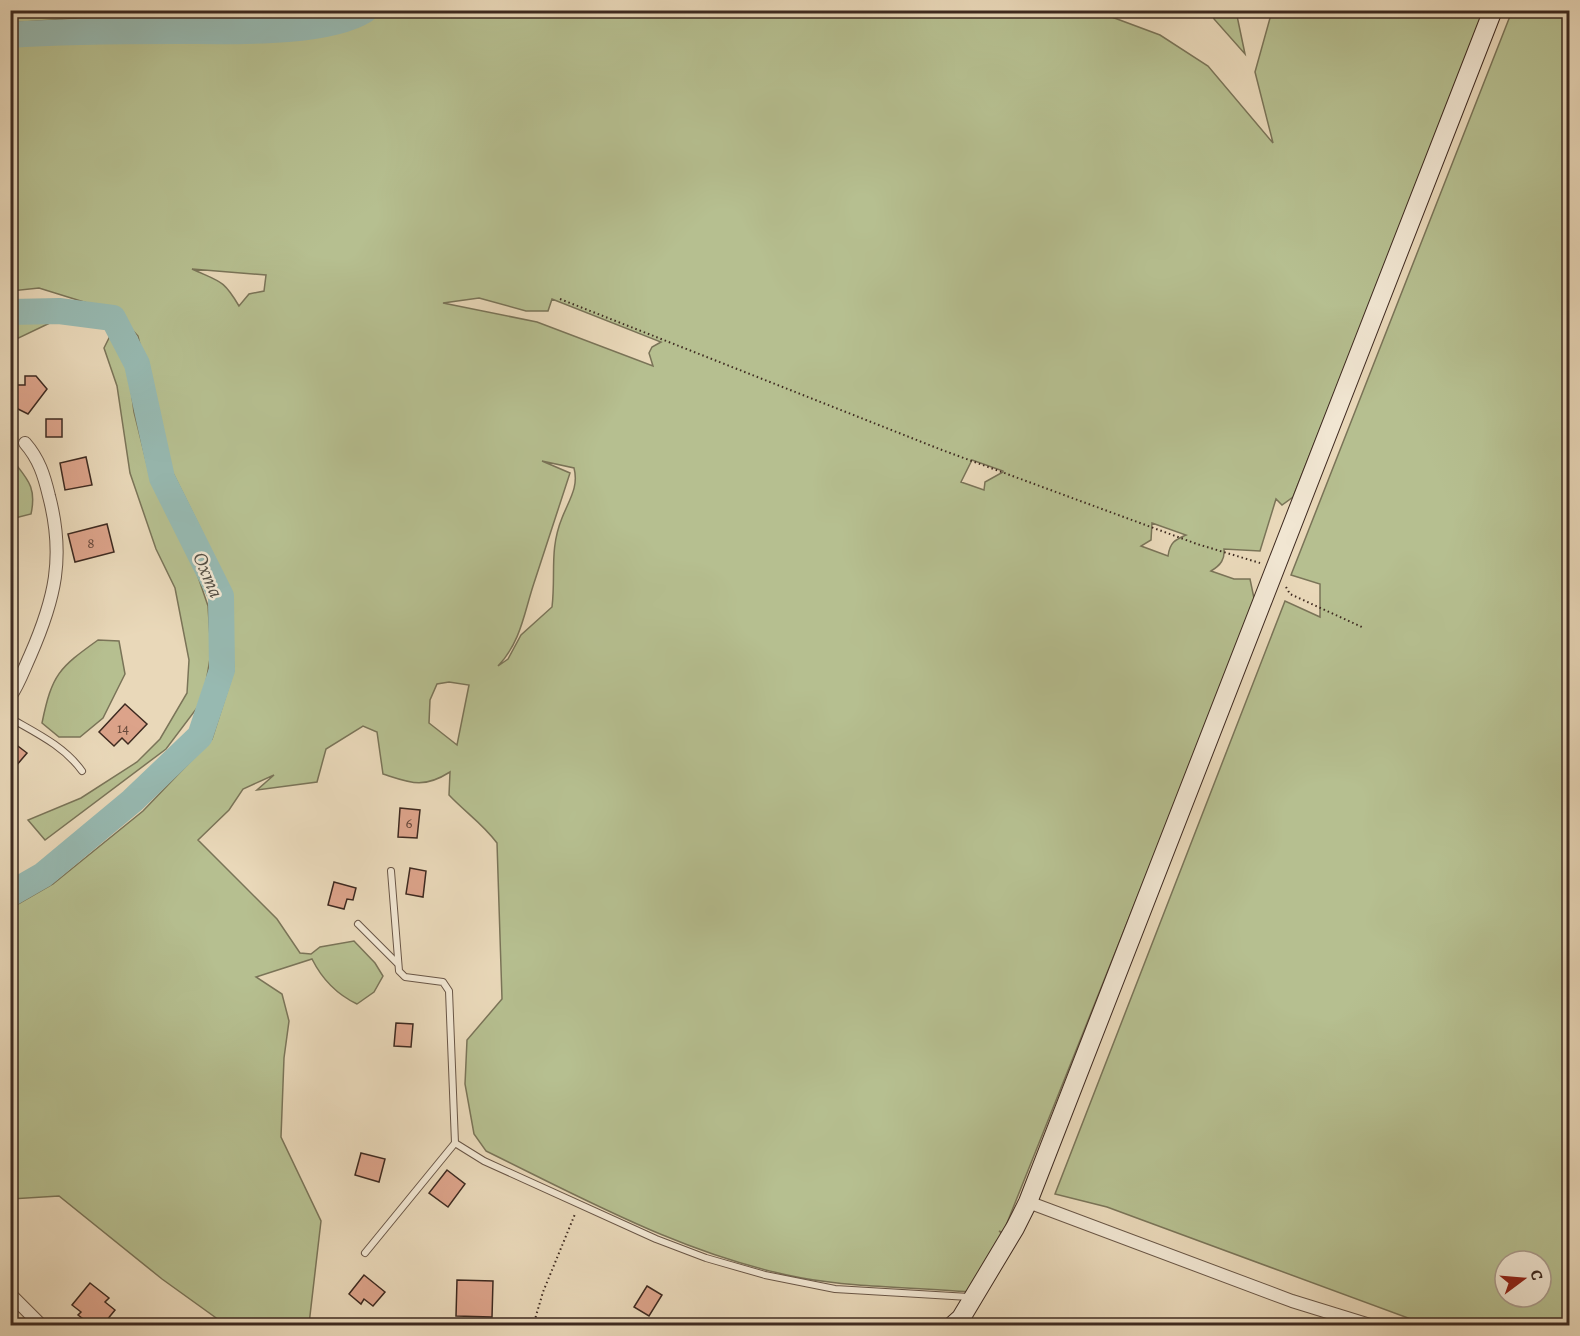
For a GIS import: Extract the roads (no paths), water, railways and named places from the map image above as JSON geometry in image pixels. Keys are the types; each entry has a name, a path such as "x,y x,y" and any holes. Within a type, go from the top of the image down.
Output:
{"street":[{"path":"952,1326 973,1298 1028,1202 1492,10"},
{"path":"10,697 50,606 58,568 58,537 44,473 37,456 25,443"},
{"path":"1028,1202 1292,1301 1373,1326"},
{"path":"10,1294 42,1326"}],"lane":[{"path":"10,718 50,741 74,760 82,771"},
{"path":"365,1253 456,1143 449,991 443,982 405,977 399,971 391,871"},
{"path":"358,924 397,964"},
{"path":"456,1143 484,1161 666,1243 706,1258 765,1275 835,1289 973,1298"}],"waterway":[{"name":"Охта","path":"10,35 95,31 276,30 326,24 365,10"},
{"name":"Охта","path":"10,312 59,311 113,318 137,364 162,478 221,596 222,670 200,736 132,801 43,875 10,894"}]}
